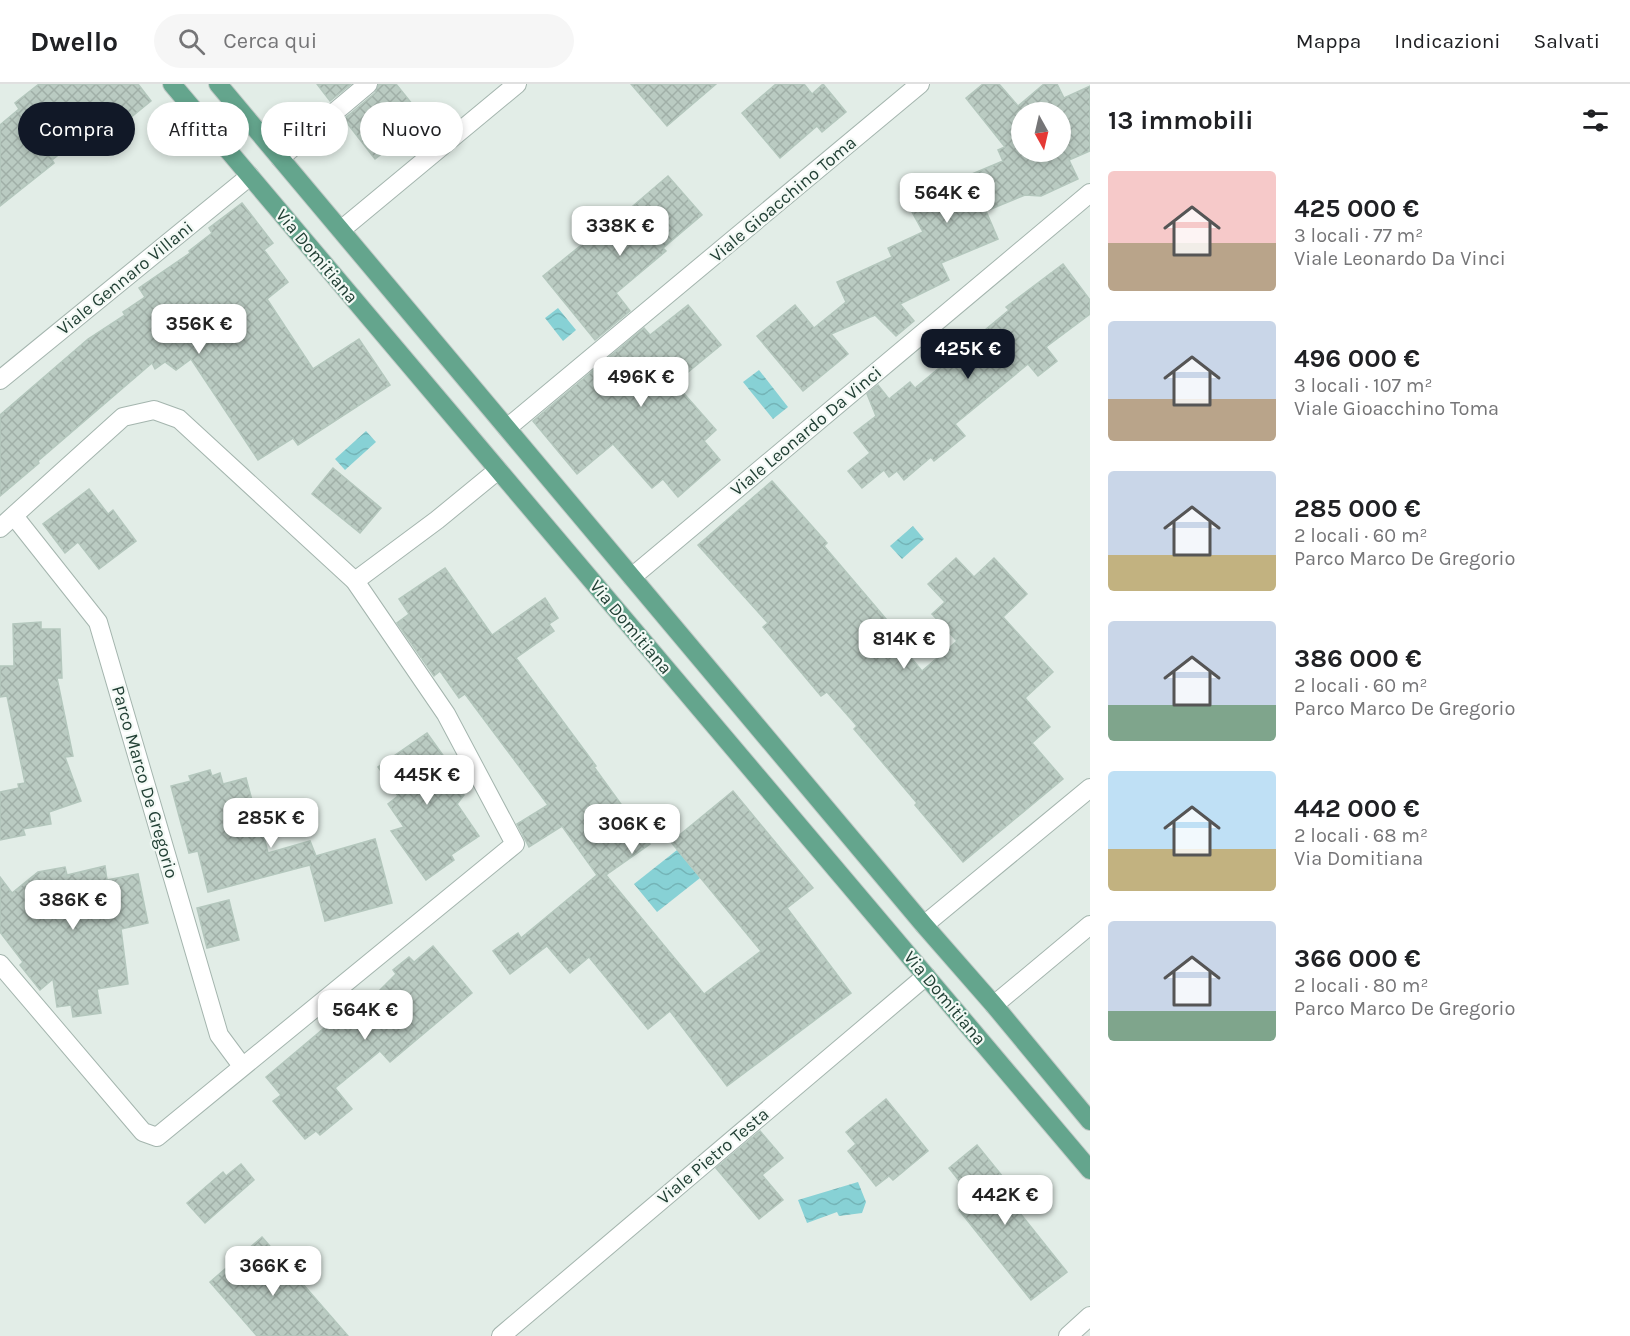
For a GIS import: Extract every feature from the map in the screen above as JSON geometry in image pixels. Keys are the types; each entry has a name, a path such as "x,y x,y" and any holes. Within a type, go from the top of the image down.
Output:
{"main road":[{"name":"Via Domitiana","path":"172,84 1090,1170"},
{"name":"Via Domitiana","path":"218,84 1090,1120"}],"street":[{"path":"280,158 368,84"},
{"path":"340,230 517,84"},
{"name":"Viale Gioacchino Toma","path":"507,428 920,84"},
{"name":"Viale Gennaro Villani","path":"0,380 250,176"},
{"name":"Viale Leonardo Da Vinci","path":"632,577 1090,194"},
{"path":"0,528 123,417 154,410 179,419 355,581 446,714 515,844 157,1137 143,1132 0,964"},
{"path":"355,581 437,520 498,470"},
{"name":"Parco Marco De Gregorio","path":"14,516 98,622 219,1035 242,1066"},
{"path":"924,925 1090,788"},
{"path":"994,1005 1090,925"},
{"name":"Viale Pietro Testa","path":"501,1336 926,976"},
{"path":"1068,1336 1090,1316"}],"water":[{"path":"558,308 576,330 563,341 545,318"},
{"path":"759,370 788,407 773,419 743,382"},
{"path":"366,431 376,442 345,470 335,459"},
{"path":"913,526 924,539 902,559 890,546"},
{"path":"677,850 700,878 657,912 634,884"},
{"path":"858,1182 866,1202 862,1213 839,1216 837,1212 807,1223 798,1200"}],"building":[{"path":"39,84 138,84 151,101 135,114 135,102 18,102 18,108 15,103"},
{"path":"317,84 351,84 330,101"},
{"path":"379,84 396,84 411,102 364,102 375,93"},
{"path":"631,84 716,84 667,126"},
{"path":"776,84 804,84 812,94 823,84 846,112 822,132 817,126 780,158 742,113"},
{"path":"983,84 999,84 1015,102 1011,102 1011,162 1070,162 1078,179 1041,196 1025,195 986,211 998,239 941,263 949,280 900,304 914,321 896,336 875,315 831,334 848,354 803,391 757,336 795,305 814,328 846,302 837,282 892,257 888,248 923,232 911,210 969,185 965,177 1003,161 998,150 1005,147 966,98"},
{"path":"1044,84 1057,84 1064,98 1090,86 1090,151 1071,159 1071,102 1023,102"},
{"path":"360,106 360,140 348,124 348,116"},
{"path":"18,110 18,156 57,156 52,160 54,163 0,206 0,125"},
{"path":"668,176 702,215 663,248 666,251 616,293 630,311 595,340 543,276 590,238 592,241"},
{"path":"242,203 273,243 264,250 288,282 267,299 313,369 359,339 390,385 298,445 293,438 258,460 191,359 176,370 165,362 155,369 152,363 0,496 0,415 88,339 125,315 123,312 145,297 139,288 190,253 189,251 212,233 209,228"},
{"path":"1063,264 1090,300 1090,314 1046,347 1057,361 1038,376 1028,364 955,424 965,436 934,461 931,457 904,480 897,471 889,477 884,470 862,488 848,471 870,453 854,433 876,416 867,394 878,385 889,399 910,382 915,388 1009,310 1006,307"},
{"path":"688,305 721,345 676,382 716,430 704,441 720,460 678,497 663,479 652,488 613,444 577,474 533,421 644,328 650,335"},
{"path":"333,468 381,508 360,533 312,494"},
{"path":"772,481 827,543 824,546 898,633 893,636 922,671 957,641 932,614 945,602 928,584 956,558 974,577 994,558 1027,594 1003,617 1053,672 1025,698 1050,727 1032,743 1063,779 963,862 915,805 917,803 854,729 857,726 827,692 821,696 763,627 768,623 698,545"},
{"path":"89,489 108,514 113,510 136,541 99,569 78,542 65,553 43,524"},
{"path":"445,568 492,635 545,598 558,618 549,624 554,631 516,658 650,844 606,875 704,994 761,951 671,842 733,791 813,888 787,908 851,993 727,1086 670,1011 648,1029 589,957 570,973 547,946 510,974 493,951 518,933 521,938 597,875 562,826 529,847 517,824 548,805 465,694 459,698 440,671 434,676 397,623 409,614 399,599"},
{"path":"41,622 41,629 60,629 62,678 57,678 73,756 65,757 81,801 49,812 51,824 23,829 25,835 0,840 0,792 19,788 18,784 25,783 7,696 0,697 0,666 14,666 13,624"},
{"path":"427,733 450,765 445,768 464,795 457,804 479,836 451,855 454,860 426,880 391,831 404,827 388,804 398,796 378,767"},
{"path":"210,770 212,776 220,773 223,784 246,778 268,853 310,841 316,856 375,839 392,903 325,921 310,865 208,892 198,851 189,853 171,786 191,781 189,776"},
{"path":"105,866 107,880 138,874 148,923 121,929 128,984 97,989 101,1013 73,1017 71,1005 57,1007 53,979 40,990 20,965 23,962 0,932 0,877 12,893 38,872 65,867 67,875"},
{"path":"229,900 239,940 207,948 197,908"},
{"path":"433,946 472,993 390,1062 380,1051 335,1088 352,1109 320,1135 316,1131 305,1139 273,1101 281,1095 266,1077 328,1025 331,1030 374,996 396,974 393,970 409,957 414,962"},
{"path":"886,1099 928,1151 893,1180 889,1176 876,1186 848,1151 856,1144 846,1132"},
{"path":"760,1131 783,1158 762,1175 783,1200 759,1219 716,1168"},
{"path":"977,1145 1003,1177 995,1182 1067,1272 1031,1300 959,1210 973,1198 949,1168"},
{"path":"241,1164 254,1180 205,1223 187,1203 223,1172 226,1176"},
{"path":"262,1237 348,1336 257,1336 210,1282"}]}
